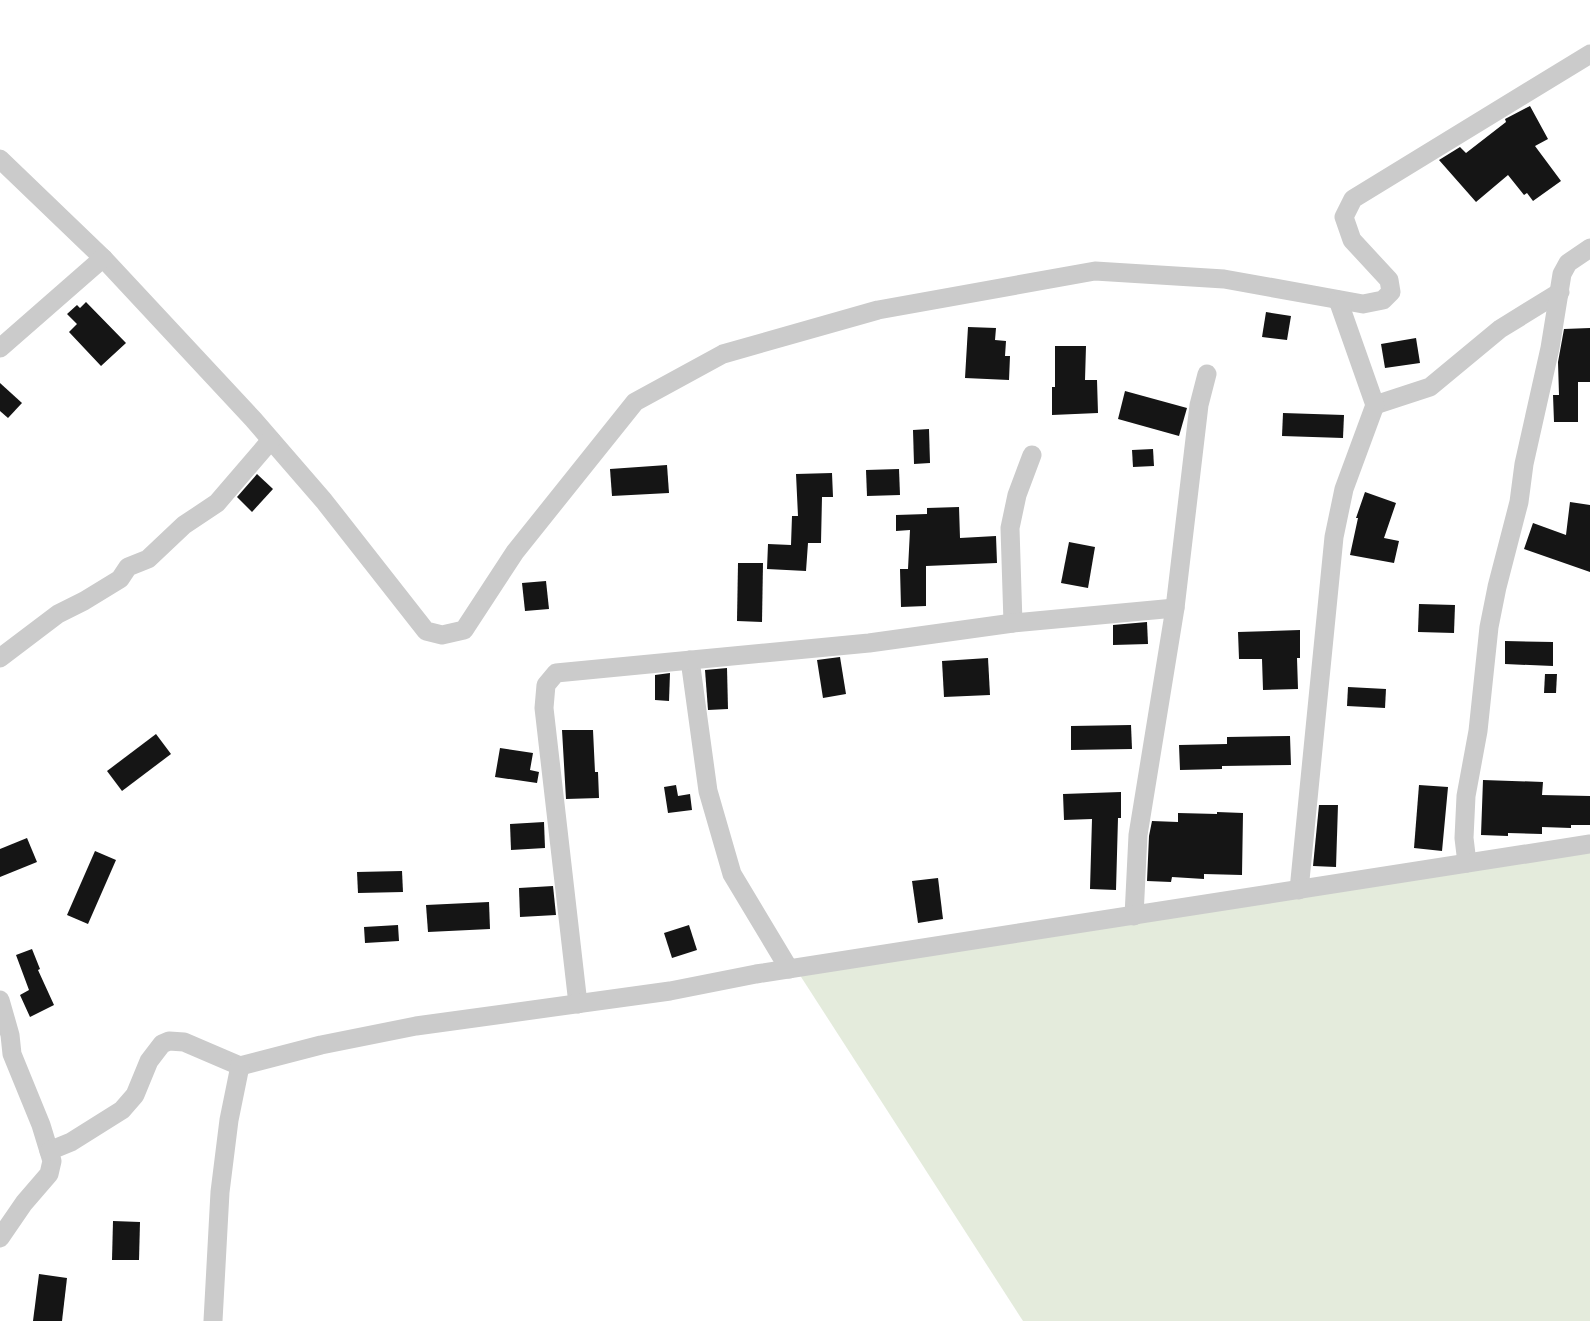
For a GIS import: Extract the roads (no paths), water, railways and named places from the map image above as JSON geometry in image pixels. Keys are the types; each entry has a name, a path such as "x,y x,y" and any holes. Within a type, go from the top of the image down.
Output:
{"street":[{"path":"0,159 103,258 271,440 324,501 426,631 442,635 464,630 515,552 635,402 723,354 878,310 1095,271 1224,279 1363,304 1382,300 1391,292 1389,280 1352,240 1344,217 1353,199 1590,54"},
{"path":"1467,863 1464,838 1466,796 1478,731 1489,627 1497,587 1519,502 1555,291 1568,263 1590,248"},
{"path":"0,348 103,258"},
{"path":"1375,405 1430,387 1500,330 1555,291"},
{"path":"1299,890 1334,537 1344,489 1375,405 1338,300"},
{"path":"1134,916 1138,835 1175,608 1199,405 1207,374"},
{"path":"0,658 58,614 120,579 128,567 148,559 184,525 217,503 271,440"},
{"path":"1013,624 1010,528 1017,495 1032,456"},
{"path":"578,1004 544,708 546,686 556,673 869,643 1013,624 1175,608"},
{"path":"690,660 708,791 732,874 789,969"},
{"path":"49,1151 71,1142 122,1110 135,1095 150,1061 162,1044 169,1041 184,1042 240,1066 321,1045 416,1026 670,991 789,969 1590,844"},
{"path":"0,1000 10,1035 6,1056 41,1125 52,1161 49,1174 24,1203 0,1238"},
{"path":"213,1321 220,1192 229,1120 240,1066"}]}
